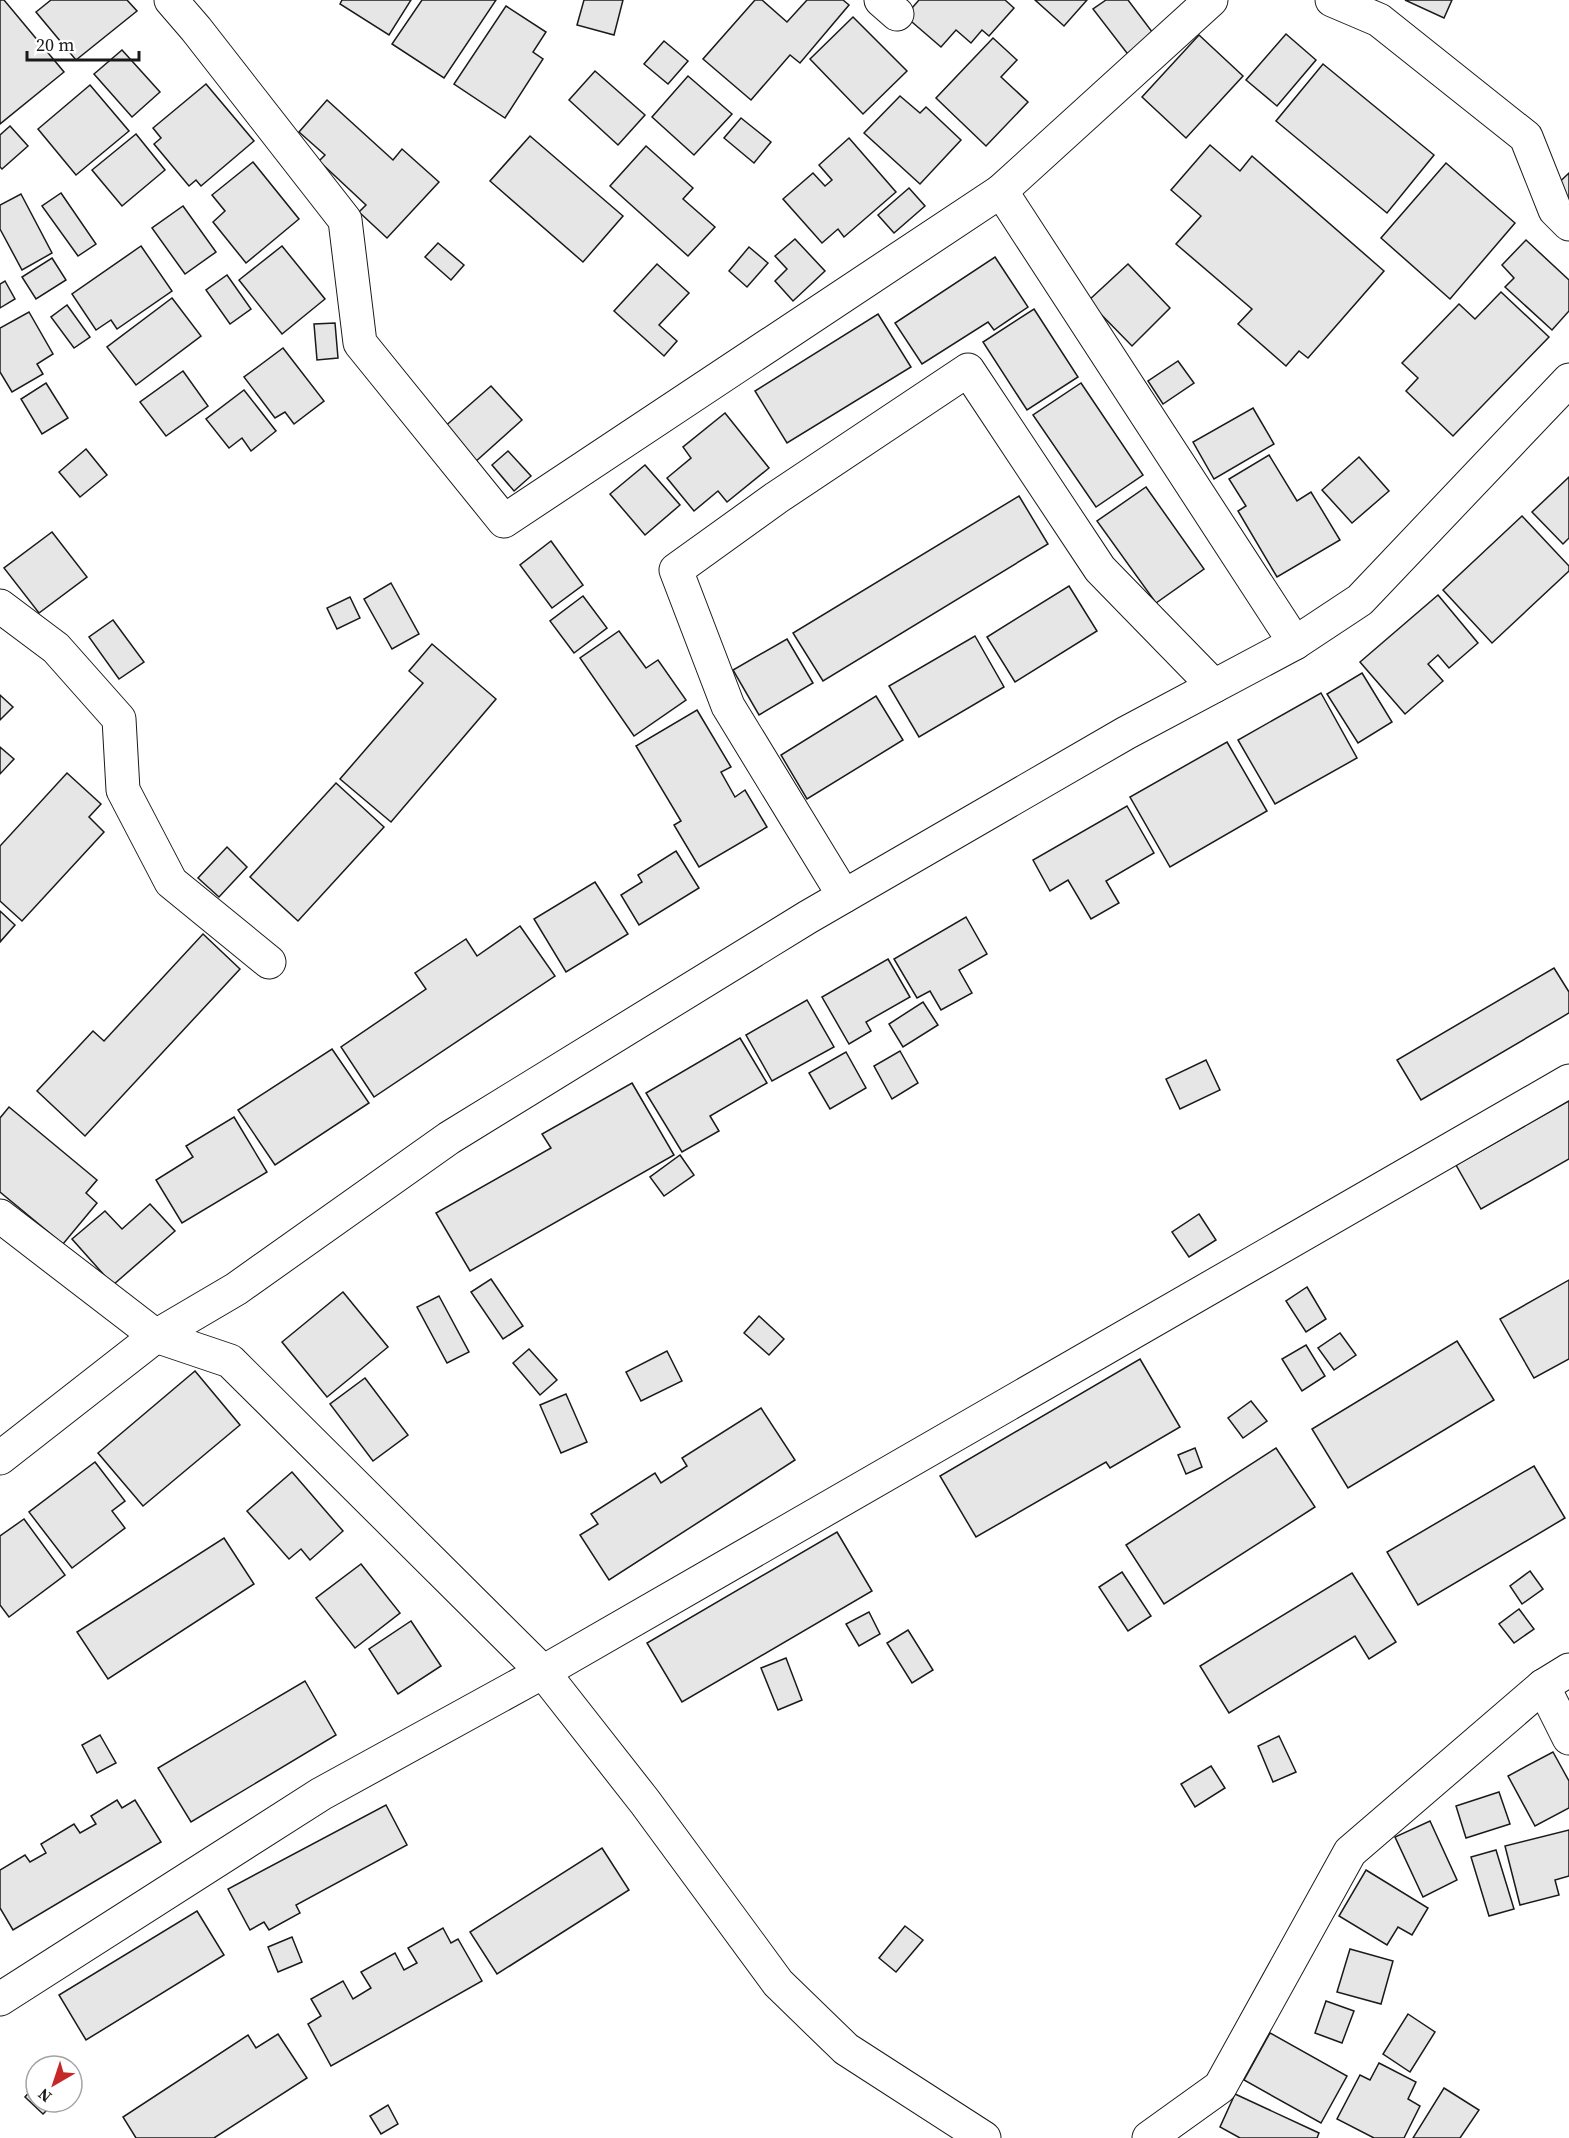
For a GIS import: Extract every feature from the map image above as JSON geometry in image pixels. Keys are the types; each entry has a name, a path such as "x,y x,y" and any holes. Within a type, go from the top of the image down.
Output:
{"street":[{"path":"171,0 345,220 360,343 504,521 1001,190 1210,0"},
{"path":"1332,0 1379,20 1526,137 1555,210 1569,224"},
{"path":"1001,190 1295,643"},
{"path":"844,896 728,706 676,570 776,498 968,370 1100,569 1214,686"},
{"path":"0,1458 156,1336 236,1289 450,1138 844,896 1126,733 1295,643 1360,600 1569,381"},
{"path":"0,606 56,648 119,718 123,790 171,882 269,962"},
{"path":"0,1999 321,1794 543,1672 1569,1081"},
{"path":"0,1216 156,1336 230,1361 543,1672 645,1802 778,1983 846,2049 984,2138"},
{"path":"1149,2138 1220,2087 1350,1852 1556,1678 1569,1738"}],"building":[{"path":"0,0 4,0 64,72 0,124"},
{"path":"51,0 127,0 137,11 76,60 36,12"},
{"path":"342,0 411,0 389,35 340,4"},
{"path":"422,0 496,0 444,78 392,44"},
{"path":"584,0 623,0 614,35 577,25"},
{"path":"755,0 762,0 787,22 807,0 843,0 849,5 800,63 790,55 751,100 703,59"},
{"path":"919,0 1005,0 1014,8 989,36 982,30 971,43 956,30 941,47 905,16"},
{"path":"1035,0 1087,0 1064,26"},
{"path":"1106,0 1128,0 1156,37 1130,57 1093,9"},
{"path":"1405,0 1452,0 1444,18"},
{"path":"506,6 546,32 533,52 543,59 505,118 454,84"},
{"path":"853,17 907,71 863,114 810,59"},
{"path":"1286,34 1316,60 1277,106 1246,80"},
{"path":"1199,35 1243,76 1186,138 1142,97"},
{"path":"993,38 1017,60 1001,77 1028,102 986,146 936,98"},
{"path":"664,41 688,61 668,84 644,64"},
{"path":"122,50 160,92 132,117 94,74"},
{"path":"1323,64 1434,155 1387,213 1276,121"},
{"path":"595,71 645,115 618,145 569,100"},
{"path":"688,76 732,114 694,155 652,117"},
{"path":"206,84 254,141 201,186 196,180 189,186 154,144 161,138 153,128"},
{"path":"90,85 129,131 76,175 38,129"},
{"path":"900,96 920,113 926,107 961,140 920,184 864,133"},
{"path":"327,100 393,160 402,149 439,182 387,238 359,212 366,205 319,161 325,155 299,132"},
{"path":"741,118 771,142 754,163 724,138"},
{"path":"10,126 28,146 2,169 0,167 0,135"},
{"path":"136,134 165,170 122,206 92,170"},
{"path":"530,136 623,216 583,262 490,181"},
{"path":"849,138 896,192 844,237 838,229 822,243 783,199 813,173 825,186 832,180 819,165"},
{"path":"1210,145 1240,171 1252,156 1384,271 1308,358 1299,351 1286,366 1238,324 1252,309 1176,244 1201,216 1171,190"},
{"path":"646,146 693,188 683,199 715,227 688,256 610,186"},
{"path":"253,162 299,219 246,263 213,222 225,211 212,195"},
{"path":"1446,163 1515,223 1450,299 1381,238"},
{"path":"1569,173 1569,208 1551,190"},
{"path":"909,188 925,206 894,233 878,215"},
{"path":"61,193 96,244 78,256 42,206"},
{"path":"21,194 52,253 22,270 0,229 0,205"},
{"path":"183,206 216,252 185,274 152,228"},
{"path":"795,239 825,271 793,301 775,281 787,269 775,256"},
{"path":"1526,240 1569,280 1569,311 1552,330 1505,287 1514,278 1502,265"},
{"path":"438,243 464,265 451,280 425,257"},
{"path":"141,246 172,291 117,329 111,320 96,330 72,294"},
{"path":"282,246 325,299 282,334 239,280"},
{"path":"749,247 768,263 747,287 729,271"},
{"path":"995,257 1028,307 994,330 988,322 922,364 895,323"},
{"path":"52,258 66,280 36,299 22,277"},
{"path":"657,264 689,293 659,325 677,341 664,356 614,311"},
{"path":"1128,264 1170,308 1132,346 1088,301"},
{"path":"227,275 251,309 230,324 206,290"},
{"path":"5,281 15,299 0,308 0,284"},
{"path":"1501,292 1549,337 1453,436 1406,391 1418,378 1402,363 1459,304 1475,319"},
{"path":"172,298 201,336 136,385 107,347"},
{"path":"67,305 90,337 74,348 51,317"},
{"path":"1034,309 1078,377 1027,410 983,342"},
{"path":"29,312 53,354 37,364 43,374 12,392 0,372 0,328"},
{"path":"878,314 911,367 787,443 755,391"},
{"path":"335,323 338,358 317,360 314,324"},
{"path":"283,348 324,401 294,424 285,412 275,418 244,377"},
{"path":"1178,361 1194,383 1163,404 1148,381"},
{"path":"183,371 208,406 166,436 140,402"},
{"path":"46,383 68,418 42,434 21,399"},
{"path":"1081,383 1143,475 1096,507 1033,415"},
{"path":"491,386 522,420 474,463 442,429"},
{"path":"244,390 276,431 251,451 242,438 229,448 206,419"},
{"path":"1253,408 1274,444 1214,479 1193,442"},
{"path":"725,413 769,468 727,502 718,491 694,511 667,478 691,458 683,447"},
{"path":"86,449 107,475 80,497 59,472"},
{"path":"508,451 531,476 514,491 492,465"},
{"path":"1269,455 1297,501 1311,492 1340,540 1277,577 1238,511 1246,506 1229,479"},
{"path":"1359,457 1389,491 1352,523 1322,490"},
{"path":"645,465 680,505 645,535 610,494"},
{"path":"1569,477 1569,538 1563,544 1532,512"},
{"path":"1146,487 1204,569 1156,603 1097,521"},
{"path":"1019,496 1048,544 823,681 793,633"},
{"path":"1522,516 1569,566 1569,571 1492,643 1443,590"},
{"path":"52,532 87,577 39,613 4,568"},
{"path":"551,541 583,585 552,608 520,565"},
{"path":"391,583 419,634 392,649 364,599"},
{"path":"1069,586 1097,631 1015,682 987,637"},
{"path":"1438,595 1478,643 1449,668 1438,655 1428,664 1443,681 1405,714 1360,662"},
{"path":"583,596 607,628 574,653 550,621"},
{"path":"350,597 360,618 337,629 327,608"},
{"path":"113,620 144,662 119,679 89,637"},
{"path":"619,631 646,668 658,660 686,700 634,736 580,658"},
{"path":"975,636 1004,687 919,737 889,686"},
{"path":"787,639 813,683 759,715 733,670"},
{"path":"432,644 496,699 391,822 340,779 423,683 409,671"},
{"path":"1362,673 1392,722 1358,743 1327,694"},
{"path":"1321,693 1357,758 1275,804 1238,740"},
{"path":"0,695 13,707 0,720"},
{"path":"876,696 903,740 807,799 781,755"},
{"path":"697,710 731,767 721,772 735,797 745,790 767,827 699,867 674,825 681,821 636,746"},
{"path":"1227,742 1267,811 1170,867 1130,797"},
{"path":"0,747 14,759 0,774"},
{"path":"67,773 101,804 89,817 104,832 22,921 0,901 0,846"},
{"path":"336,783 384,827 298,921 250,877"},
{"path":"1127,806 1154,853 1106,881 1119,903 1091,919 1068,880 1050,891 1033,860"},
{"path":"227,847 247,867 219,897 198,878"},
{"path":"676,851 699,888 639,925 621,895 642,882 638,875"},
{"path":"595,882 628,934 566,972 534,919"},
{"path":"0,911 15,925 0,942"},
{"path":"966,917 987,954 959,970 972,993 941,1010 930,991 917,998 894,959"},
{"path":"520,926 555,976 374,1097 341,1047 426,989 415,973 466,939 477,956"},
{"path":"203,934 240,969 85,1136 37,1091 93,1031 104,1041"},
{"path":"888,959 910,997 866,1022 871,1031 849,1044 822,997"},
{"path":"1554,968 1569,992 1569,1013 1421,1100 1397,1060"},
{"path":"807,1000 834,1047 772,1081 746,1035"},
{"path":"923,1002 938,1025 903,1047 889,1024"},
{"path":"740,1038 767,1083 710,1116 719,1131 682,1152 646,1093"},
{"path":"332,1049 369,1103 275,1165 238,1110"},
{"path":"900,1051 918,1083 892,1099 874,1066"},
{"path":"846,1052 866,1088 830,1109 809,1073"},
{"path":"1206,1060 1220,1090 1180,1109 1166,1079"},
{"path":"632,1083 674,1155 470,1271 436,1213 551,1148 542,1134"},
{"path":"1569,1101 1569,1159 1481,1209 1456,1165"},
{"path":"9,1107 97,1180 86,1193 97,1203 63,1244 0,1192 0,1118"},
{"path":"234,1117 267,1172 182,1223 156,1180 193,1157 186,1146"},
{"path":"680,1155 694,1175 664,1196 650,1177"},
{"path":"150,1204 175,1231 113,1285 72,1239 105,1211 122,1229"},
{"path":"1199,1214 1216,1240 1189,1257 1172,1232"},
{"path":"491,1279 523,1326 503,1339 471,1292"},
{"path":"1569,1280 1569,1359 1534,1378 1500,1319"},
{"path":"1307,1287 1326,1319 1306,1332 1286,1301"},
{"path":"343,1292 388,1347 327,1397 282,1342"},
{"path":"439,1296 469,1352 447,1363 417,1307"},
{"path":"759,1316 784,1339 769,1355 744,1333"},
{"path":"1340,1333 1356,1355 1334,1370 1318,1348"},
{"path":"1457,1341 1494,1400 1348,1488 1312,1429"},
{"path":"1306,1345 1325,1376 1302,1391 1282,1359"},
{"path":"529,1349 557,1380 540,1395 513,1363"},
{"path":"667,1351 682,1381 641,1401 626,1372"},
{"path":"1140,1359 1180,1427 1110,1468 1106,1462 976,1537 940,1476"},
{"path":"195,1371 240,1425 143,1506 98,1453"},
{"path":"365,1378 408,1435 373,1461 330,1404"},
{"path":"566,1394 587,1442 561,1453 540,1405"},
{"path":"1251,1401 1267,1421 1243,1438 1228,1418"},
{"path":"761,1408 795,1460 609,1580 580,1535 598,1524 591,1514 655,1473 661,1483 687,1466 682,1458"},
{"path":"1195,1448 1202,1467 1186,1474 1178,1455"},
{"path":"1276,1448 1315,1507 1164,1604 1126,1545"},
{"path":"95,1462 125,1501 112,1511 125,1528 72,1568 29,1512"},
{"path":"1534,1466 1565,1518 1418,1605 1387,1552"},
{"path":"292,1472 343,1531 310,1560 301,1549 289,1559 247,1511"},
{"path":"24,1519 65,1575 9,1617 0,1605 0,1536"},
{"path":"837,1532 872,1591 682,1702 647,1643"},
{"path":"224,1538 254,1584 108,1679 77,1632"},
{"path":"361,1564 400,1613 355,1648 316,1598"},
{"path":"1530,1571 1543,1589 1522,1604 1510,1586"},
{"path":"1122,1572 1151,1616 1128,1631 1099,1587"},
{"path":"1352,1573 1396,1642 1369,1659 1355,1636 1229,1713 1200,1666"},
{"path":"1519,1609 1534,1629 1514,1643 1499,1624"},
{"path":"869,1612 880,1634 859,1646 846,1624"},
{"path":"411,1621 441,1666 398,1694 369,1649"},
{"path":"908,1630 933,1670 912,1683 887,1643"},
{"path":"786,1658 802,1700 778,1710 761,1668"},
{"path":"305,1681 336,1735 191,1822 158,1768"},
{"path":"100,1735 116,1763 97,1773 82,1745"},
{"path":"1279,1736 1296,1772 1273,1782 1258,1746"},
{"path":"1553,1752 1569,1781 1569,1808 1535,1826 1508,1776"},
{"path":"1211,1766 1225,1788 1195,1807 1181,1784"},
{"path":"1499,1792 1510,1824 1466,1838 1456,1806"},
{"path":"117,1800 122,1808 135,1800 161,1842 13,1930 0,1908 0,1870 25,1855 30,1862 46,1853 41,1844 74,1824 80,1833 96,1824 91,1816"},
{"path":"386,1805 407,1845 296,1905 300,1913 269,1930 264,1922 250,1930 228,1889"},
{"path":"1430,1821 1457,1880 1423,1897 1395,1837"},
{"path":"1569,1830 1569,1876 1555,1880 1559,1895 1520,1905 1505,1846"},
{"path":"602,1848 629,1890 497,1974 470,1932"},
{"path":"1496,1850 1514,1909 1489,1916 1471,1857"},
{"path":"1366,1870 1428,1908 1412,1935 1398,1927 1387,1945 1339,1916"},
{"path":"197,1911 224,1955 86,2040 59,1995"},
{"path":"905,1926 923,1940 896,1972 879,1958"},
{"path":"443,1928 451,1943 458,1939 482,1981 331,2066 308,2024 321,2016 311,1999 343,1981 353,1999 371,1988 361,1972 395,1953 404,1970 417,1963 408,1948"},
{"path":"292,1937 302,1962 278,1972 268,1947"},
{"path":"1350,1949 1393,1961 1381,2004 1337,1992"},
{"path":"1326,2001 1354,2011 1342,2043 1315,2033"},
{"path":"1408,2014 1435,2032 1410,2072 1383,2054"},
{"path":"1270,2033 1347,2076 1321,2123 1244,2080"},
{"path":"278,2034 307,2078 214,2138 136,2138 123,2117 248,2035 256,2048"},
{"path":"1379,2063 1416,2082 1408,2099 1420,2106 1404,2138 1374,2138 1337,2119 1360,2075 1370,2080"},
{"path":"1444,2088 1479,2110 1460,2138 1413,2138"},
{"path":"1235,2094 1319,2133 1317,2138 1240,2138 1220,2127"},
{"path":"388,2105 398,2124 381,2134 370,2116"}]}
